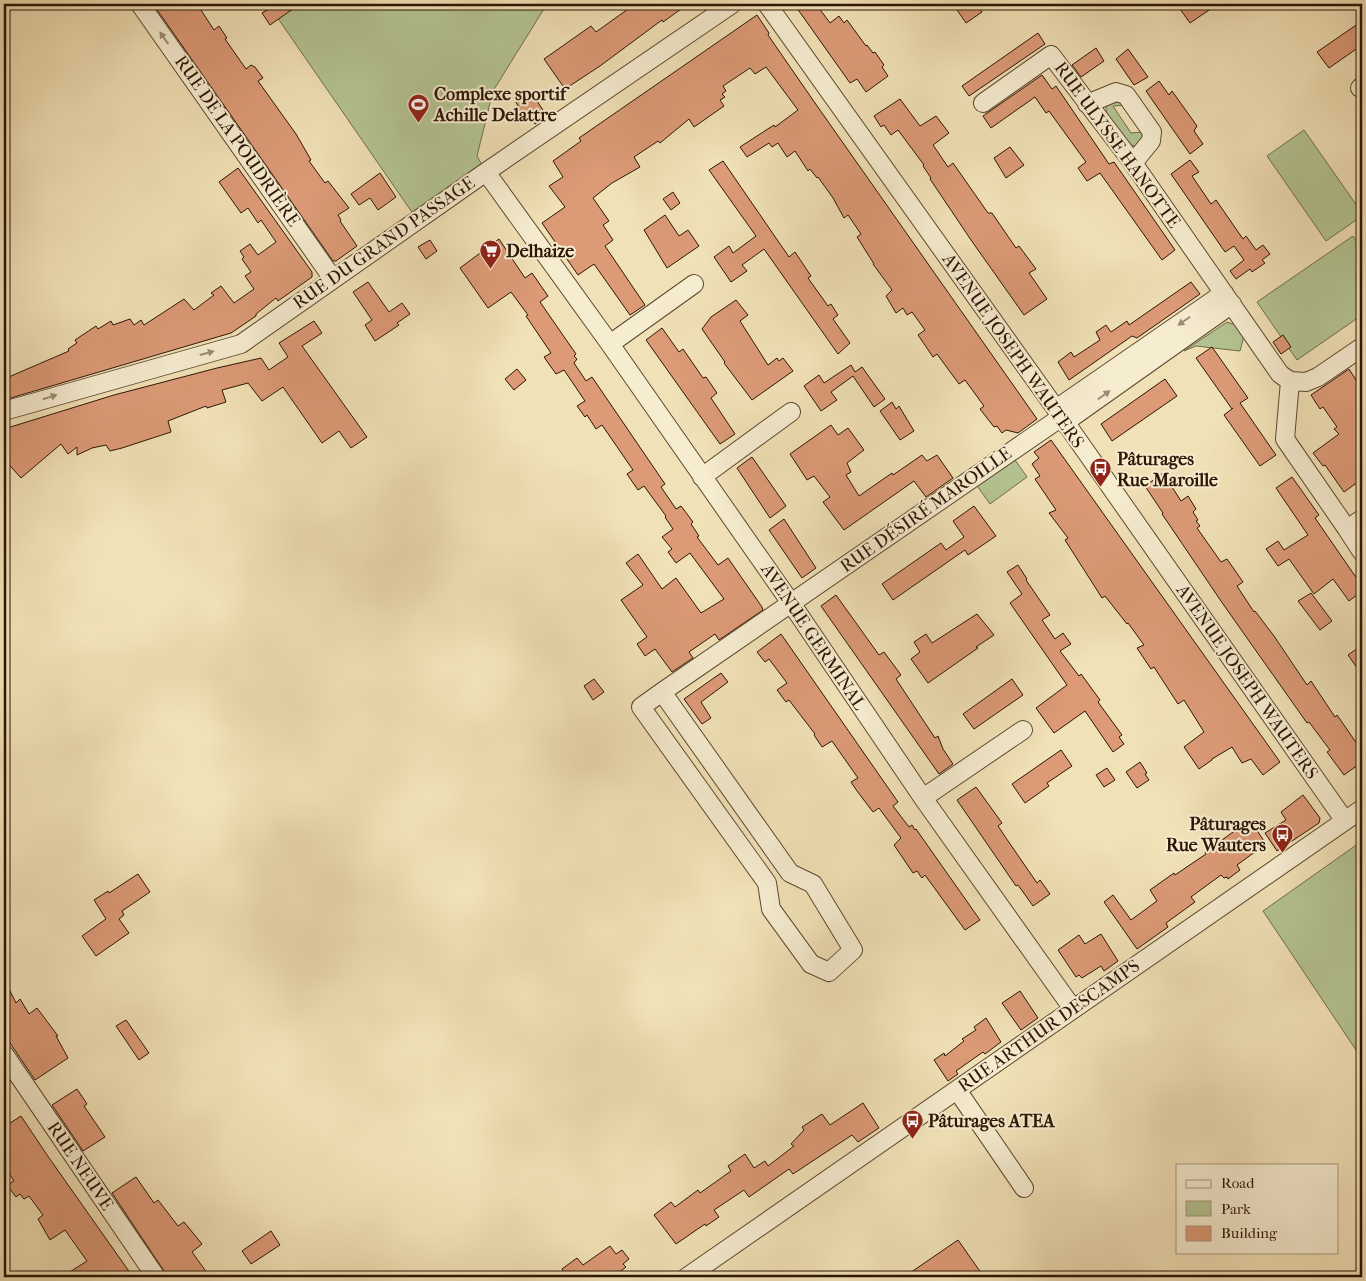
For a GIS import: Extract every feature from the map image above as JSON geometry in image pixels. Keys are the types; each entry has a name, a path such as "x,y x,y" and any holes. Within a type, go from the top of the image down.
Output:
{"street":[{"name":"RUE DE LA POUDRIÈRE","path":"140,4 333,279"},
{"name":"RUE DU GRAND PASSAGE","path":"4,411 241,344 486,172 732,4"},
{"name":"AVENUE JOSEPH WAUTERS","path":"767,4 1345,821"},
{"name":"RUE ULYSSE HANOTTE","path":"982,103 1051,55 1087,104 1103,121 1280,374 1290,380"},
{"path":"1087,104 1116,92 1126,95 1152,132 1151,141 1133,163"},
{"name":"AVENUE GERMINAL","path":"486,172 610,344 791,603 923,798 1073,1009"},
{"path":"610,344 694,284"},
{"name":"RUE DÉSIRÉ MAROILLE","path":"662,692 790,873 813,884 853,950 829,972 811,964 771,909 767,883 641,707 662,692 1060,417 1228,299"},
{"path":"1362,347 1318,377 1306,382 1290,380 1285,439 1362,552"},
{"path":"702,477 791,412"},
{"path":"1347,529 1362,519"},
{"path":"923,798 1023,730"},
{"name":"RUE ARTHUR DESCAMPS","path":"687,1277 1362,808"},
{"name":"RUE NEUVE","path":"4,1054 156,1277"},
{"path":"957,1090 1024,1188"}],"green space":[{"name":"Complexe sportif Achille Delattre","path":"268,4 547,4 493,91 477,156 486,172 418,221"},
{"path":"1113,99 1128,105 1113,106 1131,133 1142,132 1145,135 1137,146 1126,142 1110,120 1106,106"},
{"path":"1304,130 1362,213 1362,216 1326,241 1267,156"},
{"path":"1353,236 1362,250 1362,315 1297,360 1257,302"},
{"path":"1227,322 1238,326 1244,336 1240,351 1196,346 1184,351"},
{"path":"1013,457 1027,477 990,504 975,483"},
{"path":"1362,841 1362,1059 1263,911"}],"building":[{"path":"153,4 197,4 214,30 219,26 227,38 225,39 246,69 251,65 255,67 263,78 258,81 296,134 311,160 309,161 325,183 328,181 349,208 338,215 357,246 336,261 333,261"},
{"path":"277,4 300,4 270,25 262,13"},
{"path":"635,4 688,4 663,22 662,20 600,66 565,89 544,59 591,26 596,32"},
{"path":"794,4 816,4 830,23 839,16 844,23 847,20 866,46 873,53 875,52 884,65 882,67 888,76 866,92 857,79 850,83"},
{"path":"953,4 976,4 982,12 966,23"},
{"path":"1187,4 1218,4 1190,23 1180,9"},
{"path":"757,15 769,33 768,35 815,103 1037,419 1018,433 1006,430 1002,433 997,426 994,427 980,409 984,406 965,380 959,384 937,354 933,357 918,335 925,330 912,312 907,315 903,308 896,313 886,296 892,290 873,264 857,237 861,234 848,215 844,218 818,177 810,169 808,171 795,151 787,157 778,143 772,147 769,143 747,157 740,147 774,125 775,127 798,110 766,67 755,74 750,68 723,86 726,91 722,94 725,97 720,100 724,106 694,127 689,119 660,143 658,141 634,157 640,167 612,183 593,198 609,221 603,225 613,240 605,246 645,305 630,315 594,264 578,275 542,223 565,207 549,186 563,177 553,161 581,141 579,138"},
{"path":"1362,21 1362,45 1329,68 1317,52"},
{"path":"1038,33 1045,44 969,96 962,86"},
{"path":"1096,48 1104,61 1081,77 1072,65"},
{"path":"1128,49 1148,77 1134,85 1116,59"},
{"path":"1042,75 1052,89 1056,86 1109,164 1114,162 1175,250 1162,260 1100,173 1087,181 1078,168 1086,162 1049,111 1046,113 1035,97 991,128 983,116"},
{"path":"1159,81 1169,95 1172,91 1197,126 1194,131 1203,144 1190,154 1146,91"},
{"path":"531,92 547,116 535,124 530,117 524,121 515,118 511,111 518,106 516,102"},
{"path":"900,99 920,126 936,116 949,133 933,145 948,167 953,163 988,213 992,213 1016,248 1019,246 1036,269 1029,273 1047,299 1024,315 930,179 924,165 898,130 891,135 884,125 881,127 874,116"},
{"path":"1010,147 1024,165 1006,178 994,158"},
{"path":"1190,160 1199,172 1192,176 1211,204 1216,200 1243,239 1246,236 1256,250 1263,245 1270,254 1262,260 1265,263 1252,272 1250,269 1236,279 1230,271 1244,260 1234,246 1225,252 1171,174"},
{"path":"723,161 789,257 795,252 811,276 808,278 828,306 831,304 838,315 833,319 850,343 838,354 764,249 742,265 747,271 731,282 714,257 729,246 733,253 756,236 709,170"},
{"path":"238,168 312,272 312,277 278,301 276,298 256,316 231,333 4,400 4,379 69,351 68,349 77,343 75,340 96,326 98,329 111,321 113,325 130,319 134,325 141,320 144,325 184,299 194,310 214,295 211,293 221,286 234,303 254,289 245,276 251,272 242,259 244,257 240,251 250,244 258,255 276,242 261,220 258,223 248,208 241,213 219,182"},
{"path":"380,173 396,197 378,210 370,198 359,205 351,194"},
{"path":"673,192 680,203 671,210 663,199"},
{"path":"665,215 679,236 688,230 699,246 667,268 644,230"},
{"path":"499,239 525,278 532,273 548,296 540,302 576,354 574,356 577,359 574,363 586,381 592,377 665,484 661,487 676,509 681,506 693,522 691,524 699,536 697,537 718,565 728,558 762,607 763,610 719,640 715,634 689,652 693,658 672,672 655,649 645,656 637,644 647,637 621,600 643,585 626,563 638,554 662,589 676,578 701,613 724,599 690,553 676,563 668,552 672,549 662,537 673,529 666,516 644,486 638,490 627,474 633,470 602,425 596,429 587,415 585,417 577,406 585,401 564,370 556,374 544,357 551,353 526,316 528,315 511,292 488,308 460,268"},
{"path":"430,240 437,251 426,259 418,247"},
{"path":"368,282 389,312 402,303 410,314 397,323 399,325 375,341 365,325 372,320 353,292"},
{"path":"1191,282 1200,294 1137,338 1132,336 1069,380 1058,362 1071,352 1074,357 1100,340 1096,332 1106,325 1111,332 1127,321 1129,325"},
{"path":"736,300 748,315 740,321 768,365 777,358 779,361 783,358 793,371 752,400 724,363 702,329 711,317"},
{"path":"314,321 322,333 302,346 367,437 351,448 339,431 322,443 283,387 262,401 248,383 222,390 226,402 207,408 206,406 168,421 171,432 122,448 110,451 106,445 92,448 77,455 77,447 68,454 61,444 21,478 4,459 4,429 114,395 261,358 269,370 288,357 279,343"},
{"path":"662,328 679,352 683,349 703,378 706,377 717,393 711,398 735,434 720,444 646,340"},
{"path":"1283,335 1291,347 1281,354 1273,342"},
{"path":"1212,347 1248,398 1240,403 1276,455 1260,466 1224,415 1232,409 1196,358"},
{"path":"851,365 855,372 862,367 885,399 874,407 853,376 831,392 837,400 821,411 804,386 819,375 824,383"},
{"path":"517,369 526,380 514,390 505,379"},
{"path":"1349,369 1362,393 1362,479 1344,492 1325,465 1323,466 1313,453 1339,434 1334,429 1337,427 1323,407 1320,409 1311,395"},
{"path":"1165,379 1177,396 1112,441 1101,424"},
{"path":"892,402 896,409 899,406 914,431 900,440 880,411"},
{"path":"831,425 838,435 848,428 864,450 847,463 851,472 846,475 859,496 922,455 927,461 937,455 953,478 926,497 914,481 844,530 823,502 830,497 814,476 807,480 790,454"},
{"path":"1051,440 1280,762 1263,775 1251,759 1242,763 1232,747 1199,769 1184,747 1204,732 1184,700 1178,704 1154,667 1151,669 1137,648 1144,645 1105,596 1102,598 1065,540 1068,538 1049,513 1056,510 1035,479 1040,476 1032,464 1039,458 1034,452"},
{"path":"752,457 786,506 770,518 737,468"},
{"path":"1163,473 1181,501 1188,496 1196,509 1193,512 1200,526 1197,528 1221,562 1227,559 1243,582 1237,586 1254,612 1274,636 1307,685 1311,681 1335,717 1337,715 1362,751 1362,762 1344,775 1327,752 1330,750 1309,722 1307,723 1223,604 1145,486"},
{"path":"1292,477 1319,515 1315,518 1362,586 1362,591 1349,601 1333,579 1314,594 1289,559 1278,566 1266,549 1278,541 1284,550 1308,535 1276,488"},
{"path":"974,506 996,536 968,555 965,550 893,600 882,584 941,543 946,550 964,537 953,521"},
{"path":"784,519 816,568 802,578 769,530"},
{"path":"1018,565 1050,615 1042,620 1055,639 1063,633 1071,644 1060,651 1079,676 1081,674 1100,700 1098,702 1122,735 1119,737 1124,744 1113,752 1085,711 1054,733 1036,708 1067,685 1010,603 1022,594 1007,572"},
{"path":"1311,593 1332,621 1320,630 1298,601"},
{"path":"836,595 879,655 884,652 901,675 896,679 935,738 938,736 943,749 953,764 939,774 821,606"},
{"path":"977,614 994,635 928,683 911,659 920,652 914,642 926,634 932,643"},
{"path":"781,634 898,802 893,806 909,827 912,825 916,829 980,920 965,930 925,875 922,878 917,871 913,873 894,845 901,838 879,808 873,812 857,791 851,782 858,778 832,741 822,747 815,734 789,700 786,702 777,690 787,683 769,659 765,662 757,652"},
{"path":"1362,645 1362,675 1348,655"},
{"path":"721,673 728,682 701,702 711,718 702,724 684,699"},
{"path":"594,679 604,692 593,700 584,686"},
{"path":"1012,679 1023,695 974,729 963,714"},
{"path":"1061,750 1072,766 1047,783 1049,786 1025,803 1012,784"},
{"path":"1140,762 1149,780 1137,788 1126,772"},
{"path":"1107,768 1115,780 1104,787 1096,775"},
{"path":"976,787 1002,823 998,826 1037,883 1040,880 1050,894 1033,906 1018,885 1016,886 957,800"},
{"path":"1303,795 1320,818 1319,823 1277,851 1265,833 1286,820 1281,812"},
{"path":"1250,820 1266,844 1237,865 1240,870 1228,879 1221,875 1191,897 1195,902 1166,923 1168,927 1137,949 1104,902 1113,895 1131,920 1157,901 1150,890 1206,854 1205,852"},
{"path":"138,874 150,892 122,911 124,915 119,919 129,933 96,956 82,936 106,919 94,900 108,891 109,893"},
{"path":"1101,934 1118,961 1104,971 1101,966 1082,978 1079,975 1076,977 1058,950 1079,935 1085,944"},
{"path":"4,979 16,1003 20,999 29,1014 37,1008 58,1036 56,1036 68,1058 35,1080 4,1034"},
{"path":"1020,991 1038,1018 1021,1030 1002,1003"},
{"path":"986,1018 1001,1042 956,1071 958,1074 948,1081 934,1060 944,1053 945,1056 964,1041 962,1039 976,1030 974,1027"},
{"path":"126,1020 149,1053 139,1060 116,1026"},
{"path":"77,1089 87,1104 84,1106 105,1137 83,1151 52,1105"},
{"path":"863,1103 879,1128 858,1142 852,1135 793,1174 789,1169 749,1197 744,1190 714,1210 719,1217 706,1226 705,1224 676,1244 654,1215 671,1202 675,1207 698,1190 700,1193 731,1171 728,1166 745,1154 754,1168 765,1161 768,1166 794,1146 791,1144 804,1130 802,1127 822,1114 830,1125"},
{"path":"21,1116 133,1277 62,1277 87,1261 65,1230 50,1240 38,1219 43,1215 29,1196 24,1199 20,1194 16,1197 7,1185 14,1181 4,1166 4,1127"},
{"path":"136,1177 154,1203 158,1200 178,1226 184,1222 202,1244 192,1252 210,1277 168,1277 112,1193"},
{"path":"271,1231 280,1245 251,1264 242,1251"},
{"path":"958,1240 984,1277 904,1277"},
{"path":"610,1246 616,1254 622,1250 629,1259 623,1264 626,1267 618,1273 621,1277 566,1277 562,1269 577,1258 583,1265"}],"place":[{"name":"Complexe sportif Achille Delattre","path":"418,123"},
{"name":"Delhaize","path":"490,270"},
{"name":"Pâturages Rue Maroille","path":"1101,488"},
{"name":"Pâturages Rue Wauters","path":"1282,853"},
{"name":"Pâturages ATEA","path":"912,1140"}]}
